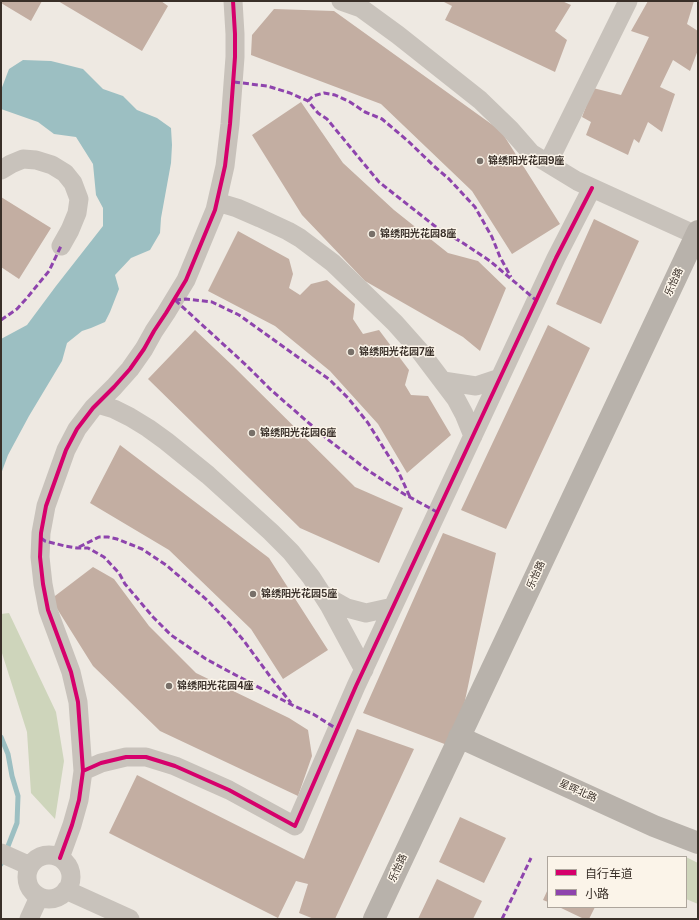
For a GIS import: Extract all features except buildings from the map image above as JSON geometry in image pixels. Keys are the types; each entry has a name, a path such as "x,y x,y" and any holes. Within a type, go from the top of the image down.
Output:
{"street":[{"path":"60,858 79,800 83,771 78,702 71,672 48,610 43,584 40,557 41,534 46,506 66,450 77,429 97,404 130,369 144,349 186,280 207,232 215,210 225,166 230,124 235,50 233,1"},
{"path":"341,1 361,8 398,35 480,100 510,129 531,153 577,181 697,233"},
{"path":"548,163 628,1"},
{"path":"1,170 11,164 23,160 36,160 52,165 65,173 73,183 79,199 77,214 62,246"},
{"path":"83,771 101,763 126,757 146,757 175,766 229,790 295,826 393,607 556,258 592,188"},
{"path":"217,202 237,208 288,231 300,238 333,263 395,323 419,350 456,399 473,436"},
{"name":"乐怡路","path":"374,919 697,233"},
{"path":"443,381 476,386 500,378"},
{"path":"97,404 114,409 130,417 166,441 203,471 271,532 291,552 311,577 329,605 364,670"},
{"path":"321,593 346,608 366,613 393,607"},
{"name":"星晖北路","path":"459,737 647,822 698,843"},
{"path":"1,853 30,866"},
{"path":"54,855 60,858 66,863 69,869 71,876 70,884 61,895 54,898 46,899 39,897 29,886 27,872 30,866 34,860 40,856 54,855"},
{"path":"66,890 130,919"},
{"path":"29,919 39,897"}],"green space":[{"path":"9,613 56,712 64,761 55,819 31,793 27,732 1,650 1,614"},
{"path":"687,858 698,863 698,904 687,899"}],"water":[{"path":"23,60 51,61 83,69 103,89 123,96 137,110 157,118 171,128 172,145 171,163 161,218 160,233 150,250 131,258 115,275 119,289 105,322 82,331 67,343 62,361 29,416 8,455 1,474 1,339 27,325 103,226 103,208 96,195 93,164 76,137 54,134 38,122 1,109 1,90 9,69"}],"waterway":[{"path":"1,737 8,754 12,776 18,796 17,823 1,864"}],"marked path":[{"path":"234,82 267,86 290,93 308,101 318,113 327,119 379,182 436,227 490,261 537,301"},
{"path":"308,101 313,96 324,93 335,95 350,102 365,112 382,119 408,141 449,179 475,207 492,237 500,257 511,277"},
{"path":"1,320 17,309 49,271 61,246"},
{"path":"175,300 186,299 212,302 239,315 330,380 348,398 368,423 398,471 410,497"},
{"path":"175,300 270,389 326,438 366,469 404,494 437,512"},
{"path":"79,547 99,537 108,537 142,549 166,565 207,600 229,623 291,703"},
{"path":"41,538 45,541 65,546 88,548 104,557 119,573 125,584 153,617 171,635 206,659 294,706 313,714 337,729"},
{"path":"502,919 531,858"}],"cycle path":[{"path":"60,858 79,800 83,771 78,702 71,672 48,610 43,584 40,557 41,533 46,506 66,450 77,429 93,408 130,369 144,349 186,280 215,210 225,166 230,124 235,57 233,1"},
{"path":"83,771 101,763 126,757 146,757 175,766 229,790 295,826 356,686 556,258 592,188"}],"place":[{"name":"锦绣阳光花园9座","path":"480,161"},
{"name":"锦绣阳光花园8座","path":"372,234"},
{"name":"锦绣阳光花园7座","path":"351,352"},
{"name":"锦绣阳光花园6座","path":"252,433"},
{"name":"锦绣阳光花园5座","path":"253,594"},
{"name":"锦绣阳光花园4座","path":"169,686"}]}
